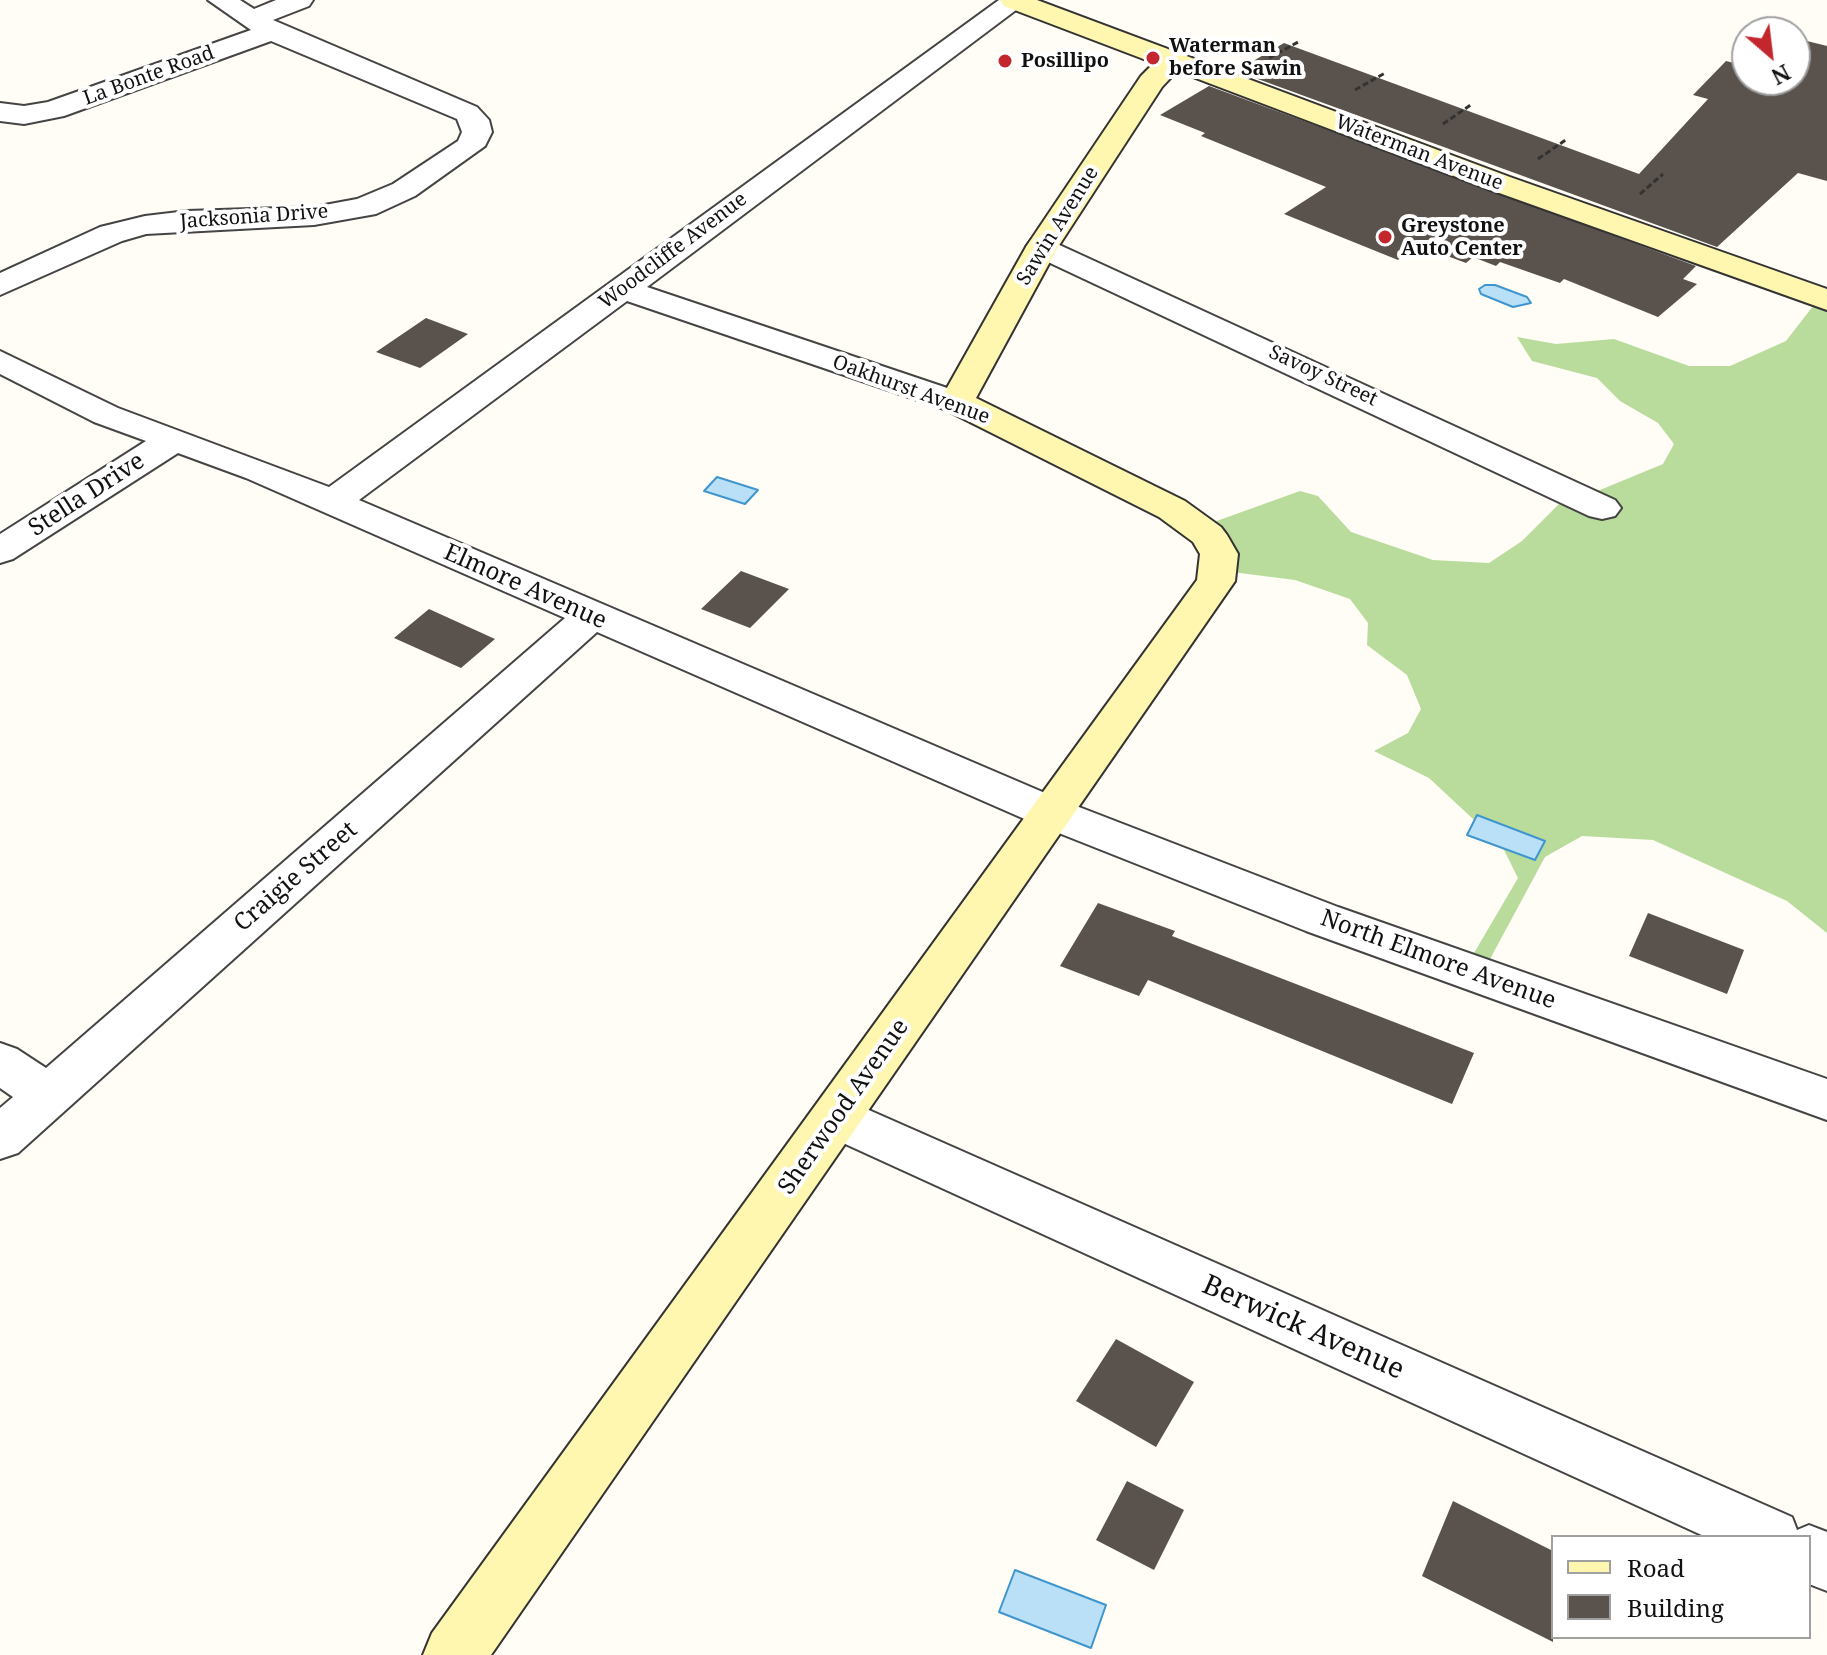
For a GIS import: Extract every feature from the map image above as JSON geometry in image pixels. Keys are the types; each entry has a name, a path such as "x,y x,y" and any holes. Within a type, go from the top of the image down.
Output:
{"street":[{"path":"221,0 262,25"},
{"name":"La Bonte Road","path":"12,114 54,110 262,25 300,0"},
{"name":"Waterman Avenue","path":"1014,0 1558,205 1827,300"},
{"name":"Woodcliffe Avenue","path":"332,502 1014,0"},
{"name":"Jacksonia Drive","path":"0,285 111,234 145,225 187,220 314,216 365,207 417,182 470,146 477,132 474,120 467,113 262,25"},
{"name":"Sawin Avenue","path":"956,402 1042,247 1151,82 1173,59"},
{"name":"Savoy Street","path":"1042,247 1602,508"},
{"name":"Oakhurst Avenue","path":"622,289 956,402 1141,491 1208,535 1219,554"},
{"name":"Elmore Avenue","path":"0,361 106,415 259,470 1051,813"},
{"name":"Stella Drive","path":"0,551 173,440"},
{"name":"Sherwood Avenue","path":"454,1655 1216,581 1219,554"},
{"name":"Craigie Street","path":"0,1138 591,616"},
{"name":"North Elmore Avenue","path":"1051,813 1322,919 1827,1100"},
{"path":"0,1063 49,1095"},
{"name":"Berwick Avenue","path":"837,1117 1767,1535"}],"green space":[{"path":"1827,300 1827,933 1787,901 1653,840 1582,836 1545,857 1483,972 1467,965 1518,878 1502,846 1429,778 1374,751 1408,733 1421,709 1407,675 1367,645 1368,623 1350,599 1295,580 1208,569 1200,527 1300,491 1318,496 1351,532 1433,560 1489,563 1522,541 1573,490 1600,490 1663,464 1674,444 1658,423 1620,401 1597,378 1532,361 1517,337 1556,344 1614,339 1689,366 1730,366 1786,341 1817,301"}],"water":[{"path":"1485,285 1495,285 1527,297 1531,303 1513,307 1481,294 1479,289"},
{"path":"717,477 758,490 745,504 704,491"},
{"path":"1477,815 1545,841 1535,860 1467,835"},
{"path":"1015,1570 1106,1605 1091,1648 999,1612"}],"building":[{"path":"1811,42 1827,46 1827,181 1798,173 1717,247 1236,71 1284,43 1639,174 1708,99 1693,95 1726,61 1731,62 1731,96 1811,96"},
{"path":"1209,86 1696,266 1683,279 1697,284 1658,317 1564,279 1560,283 1500,262 1496,266 1473,257 1466,263 1418,245 1398,260 1284,214 1326,187 1201,136 1205,133 1160,115"},
{"path":"426,318 468,334 420,368 376,352"},
{"path":"741,571 789,589 750,628 701,609"},
{"path":"429,609 495,639 461,668 394,638"},
{"path":"1098,903 1175,931 1172,936 1474,1053 1452,1104 1148,980 1139,996 1060,966"},
{"path":"1648,913 1744,950 1727,994 1629,956"},
{"path":"1116,1339 1194,1382 1156,1447 1076,1401"},
{"path":"1127,1481 1184,1510 1154,1570 1096,1540"},
{"path":"1453,1501 1551,1550 1553,1642 1422,1576"}],"place":[{"name":"Waterman before Sawin","path":"1153,58"},
{"name":"Posillipo","path":"1005,61"},
{"name":"Greystone Auto Center","path":"1385,237"}]}
